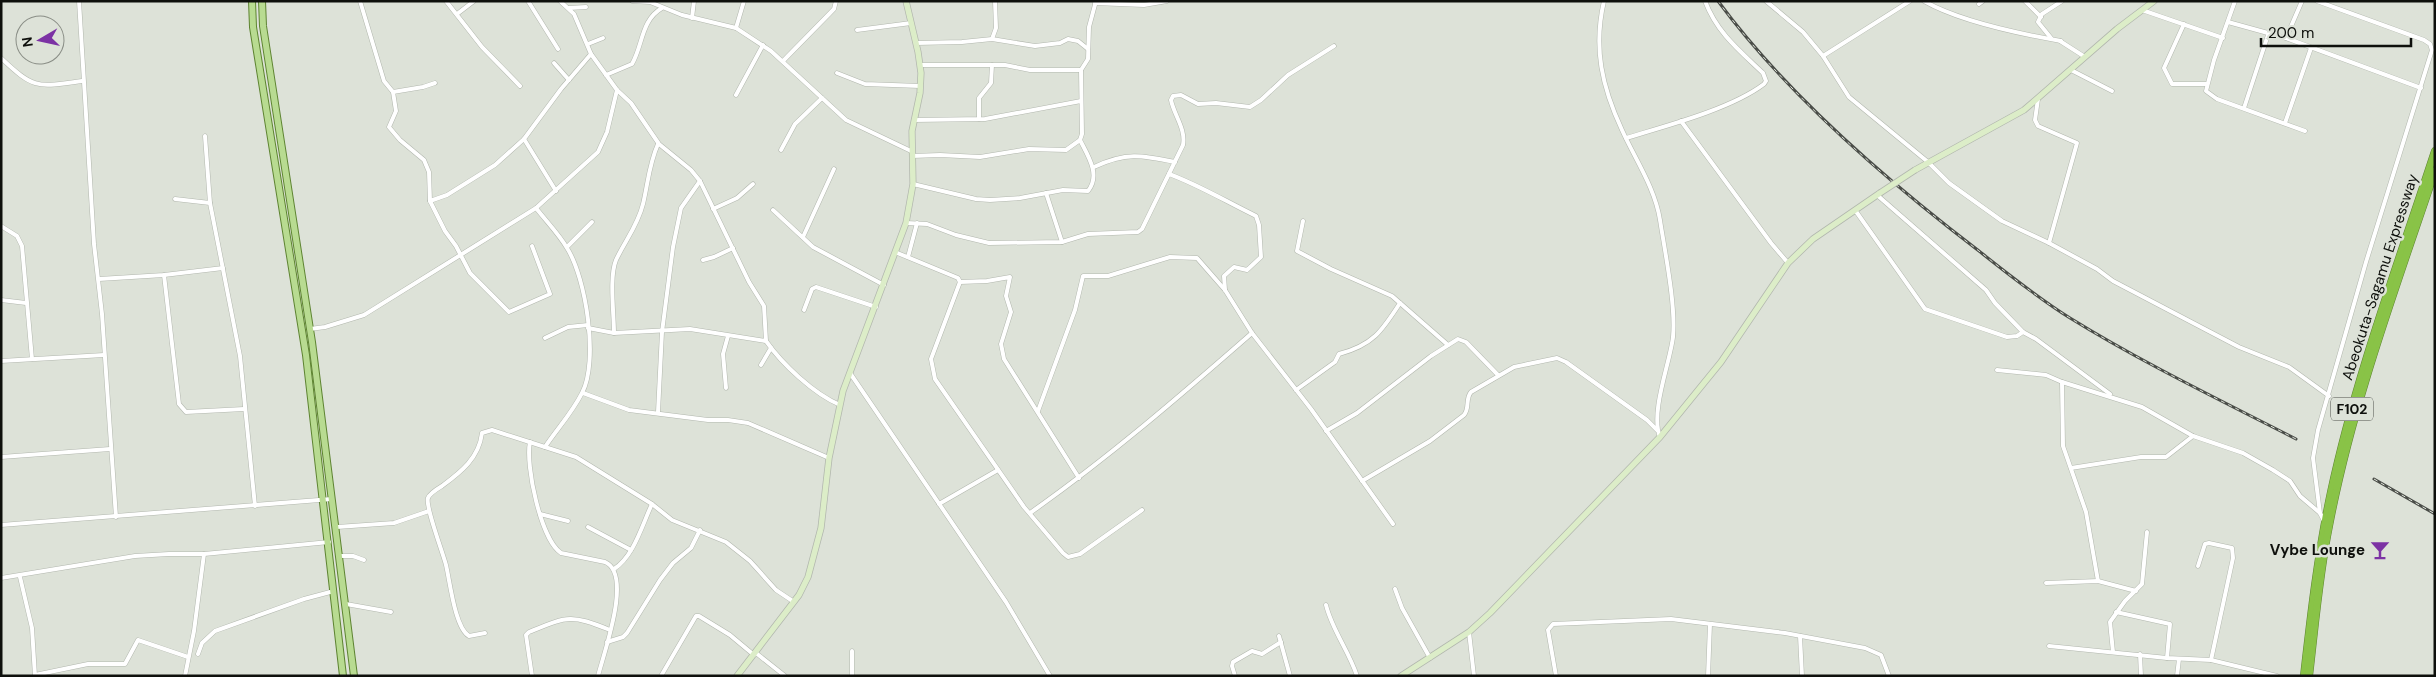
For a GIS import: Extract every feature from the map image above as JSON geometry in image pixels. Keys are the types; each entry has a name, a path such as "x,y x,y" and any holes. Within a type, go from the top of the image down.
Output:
{"highway":[{"name":"Abeokuta-Sagamu Expressway","path":"2304,676 2314,586 2347,426 2435,151"},
{"name":"Abeokuta-Sagamu Expressway","path":"2309,676 2327,524 2353,427 2435,171"}],"main road":[{"path":"252,1 253,27 289,246 324,500 343,676"},
{"path":"262,1 262,26 309,329 341,556 354,676"}],"street":[{"path":"79,1 82,81 94,244 99,279 116,517"},
{"path":"360,1 384,81 393,92 396,114 389,127 400,140 420,155 428,166 430,201 470,273 510,312 550,294 532,246"},
{"path":"446,1 482,47 520,86"},
{"path":"456,14 474,1"},
{"path":"528,1 558,49"},
{"path":"560,1 574,14 592,54 617,90 632,103 658,144 691,170 700,181 764,306 766,341 813,388 827,400 840,405"},
{"path":"632,1 654,2 662,8 692,18 736,28 764,45 846,120 911,154 980,157 1029,149 1066,150 1080,140 1082,134 1081,70 1088,59 1089,27 1096,2 1144,3 1167,1"},
{"path":"692,18 694,1"},
{"path":"736,28 744,1"},
{"path":"782,61 834,9 836,1"},
{"path":"737,676 804,588 814,561 821,528 829,458 840,405 850,373 906,223 914,184 911,154 920,86 920,65 906,1"},
{"path":"992,39 996,28 995,1"},
{"path":"1604,1 1598,46 1604,84 1626,138 1641,166 1660,217 1671,295 1673,336 1660,394 1657,430"},
{"path":"1626,138 1682,121 1759,88 1766,80 1764,73 1740,53 1718,26 1709,14 1705,1"},
{"path":"1766,1 1803,32 1823,56 1849,97 1928,162 1949,183 1987,211 2002,221 2049,242 2097,268 2113,281 2239,347 2289,367 2329,396"},
{"path":"1823,56 1910,1"},
{"path":"1924,1 1941,11 2062,42"},
{"path":"1979,4 1983,1"},
{"path":"2025,1 2041,17"},
{"path":"2062,1 2042,14 2038,22 2048,37 2062,42 2086,58"},
{"path":"1401,676 1469,632 1490,613 1660,437 1721,362 1788,263 1813,239 1928,162 2024,110 2086,58 2117,29 2154,1"},
{"path":"2235,1 2207,84 2208,94 2305,130"},
{"path":"2286,38 2302,1"},
{"path":"2317,1 2424,40 2430,44 2431,57 2366,262 2318,430 2313,458 2320,513"},
{"path":"569,8 586,7"},
{"path":"606,75 632,64 643,32 654,12 662,8"},
{"path":"2142,10 2223,38"},
{"path":"2228,22 2286,38 2421,88"},
{"path":"857,30 911,23"},
{"path":"2184,24 2164,68 2166,76 2172,84 2207,84"},
{"path":"2244,108 2268,32"},
{"path":"588,44 603,38"},
{"path":"916,43 992,39 1035,46 1068,39 1078,42 1088,50"},
{"path":"736,95 764,45"},
{"path":"906,223 927,224 956,235 989,243 1062,242 1088,234 1138,232 1142,229 1175,162 1184,139 1172,108 1171,100 1173,96 1181,95 1198,104 1216,103 1250,107 1262,100 1288,75 1334,46"},
{"path":"2285,123 2311,48"},
{"path":"430,201 447,195 495,165 524,139 568,80 592,54"},
{"path":"1,58 24,79 36,84 54,85 82,81"},
{"path":"554,63 568,80"},
{"path":"920,65 992,65 1030,70 1081,70"},
{"path":"979,119 979,98 991,83 992,65"},
{"path":"2072,70 2112,91"},
{"path":"837,72 865,84 920,86"},
{"path":"393,92 435,83"},
{"path":"309,329 325,327 364,316 536,208 601,147 607,132 617,90"},
{"path":"781,150 795,124 822,98"},
{"path":"2038,99 2035,120 2038,126 2043,130 2075,140 2077,143 2049,242"},
{"path":"914,120 979,119 1081,101"},
{"path":"1682,121 1771,243 1788,263"},
{"path":"204,136 210,203 236,325 255,506"},
{"path":"524,139 556,191"},
{"path":"914,184 976,199 990,200 1020,198 1063,190 1088,191 1091,187 1094,167 1080,140"},
{"path":"614,333 614,273 616,261 636,224 643,205 652,158 658,144"},
{"path":"1094,167 1115,157 1131,156 1148,156 1175,162"},
{"path":"803,237 834,169"},
{"path":"1169,174 1195,184 1205,192 1256,216 1260,225 1261,257 1247,270 1234,267 1224,276 1225,290"},
{"path":"658,412 662,332 681,208 700,181"},
{"path":"713,209 737,198 753,184"},
{"path":"1046,193 1062,242"},
{"path":"1879,194 1986,290 2002,310 2024,332 2112,396"},
{"path":"175,200 210,203"},
{"path":"536,208 567,247 582,285 588,326 590,359 588,378 583,392 544,447"},
{"path":"773,210 813,247 884,285"},
{"path":"1855,210 1925,309 2007,337 2012,338 2024,332"},
{"path":"1303,221 1297,251 1331,269 1392,296 1448,344"},
{"path":"567,247 592,222"},
{"path":"908,257 917,223"},
{"path":"1,226 17,236 22,246 32,359"},
{"path":"703,260 733,248"},
{"path":"895,252 958,278 960,282"},
{"path":"1038,410 1075,310 1083,276 1108,276 1170,257 1197,258 1225,290 1252,334 1296,390 1394,524"},
{"path":"99,279 164,275 223,268"},
{"path":"164,275 178,404 186,412 244,409"},
{"path":"960,282 987,281 1010,277 1006,296 1011,312 1001,344 1004,359 1038,410 1079,478"},
{"path":"960,282 931,358 935,379 998,470 1057,547 1068,556 1080,554 1142,510"},
{"path":"804,310 812,289 816,288 876,307"},
{"path":"1,300 26,303"},
{"path":"1296,390 1334,362 1339,354 1356,350 1375,338 1400,303"},
{"path":"544,338 568,327 588,326 614,333 662,332 690,329 766,341"},
{"path":"1030,513 1146,426 1252,334"},
{"path":"726,388 723,354 728,336"},
{"path":"1326,431 1357,413 1448,344 1458,339 1462,340 1498,375"},
{"path":"761,365 771,348"},
{"path":"1,361 104,356"},
{"path":"1362,481 1430,441 1464,415 1468,410 1468,396 1471,392 1514,367 1542,360 1562,360 1647,420 1657,430 1660,437"},
{"path":"1997,370 2046,375 2062,382 2112,396 2142,407 2193,436 2243,453 2290,481 2300,496 2320,513 2327,524"},
{"path":"850,373 1006,602 1050,676"},
{"path":"2062,382 2063,446 2086,512 2098,581"},
{"path":"583,392 629,410 658,412 682,418 748,423 829,458"},
{"path":"485,633 469,636 461,629 446,563 427,503 431,493 457,474 475,456 482,433 485,430 492,430 576,457 652,504 672,520 726,542 750,561 776,590 794,602"},
{"path":"2071,468 2141,457 2160,458 2174,451 2193,436"},
{"path":"530,442 528,452 529,466 540,514 555,549 561,553 605,562 614,569 618,582 618,592 610,630 598,676"},
{"path":"1,458 110,449"},
{"path":"939,504 998,470"},
{"path":"1,525 332,499"},
{"path":"614,569 622,564 652,504"},
{"path":"337,527 394,523 429,511"},
{"path":"540,514 568,521"},
{"path":"588,527 630,550"},
{"path":"606,642 623,637 660,580 673,564 691,548 700,530"},
{"path":"2114,652 2110,622 2116,612 2142,584 2147,532"},
{"path":"1,578 135,556 204,554 329,542"},
{"path":"2198,566 2205,544 2232,548 2233,558 2211,660"},
{"path":"184,676 194,631 204,554"},
{"path":"341,556 353,556 364,560"},
{"path":"20,576 32,628 35,675 88,664 125,664 138,640 188,657"},
{"path":"2046,583 2098,581 2136,591"},
{"path":"1395,589 1402,608 1430,658"},
{"path":"198,654 202,643 216,631 304,599 334,591"},
{"path":"346,604 391,612"},
{"path":"1326,605 1330,621 1344,644 1357,676"},
{"path":"2116,612 2170,624 2167,658"},
{"path":"661,676 696,616 730,635 785,676"},
{"path":"532,676 526,642 526,635 529,632 566,617 585,620 610,630"},
{"path":"1556,676 1548,630 1553,624 1671,619 1800,636 1864,648 1880,655 1888,676"},
{"path":"1708,676 1710,624"},
{"path":"1469,632 1474,676"},
{"path":"1279,636 1290,676"},
{"path":"1800,636 1802,676"},
{"path":"1235,676 1233,662 1252,651 1262,654 1282,642"},
{"path":"2050,646 2167,658 2211,660 2277,676"},
{"path":"852,651 852,676"},
{"path":"2140,654 2141,676"},
{"path":"2177,676 2179,659"}],"railway":[{"path":"1718,1 1775,70 1840,135 1944,224 2023,286 2070,318 2125,350 2296,439"},
{"path":"2374,479 2435,514"}],"place":[{"name":"Vybe Lounge","path":"2380,550"}]}
